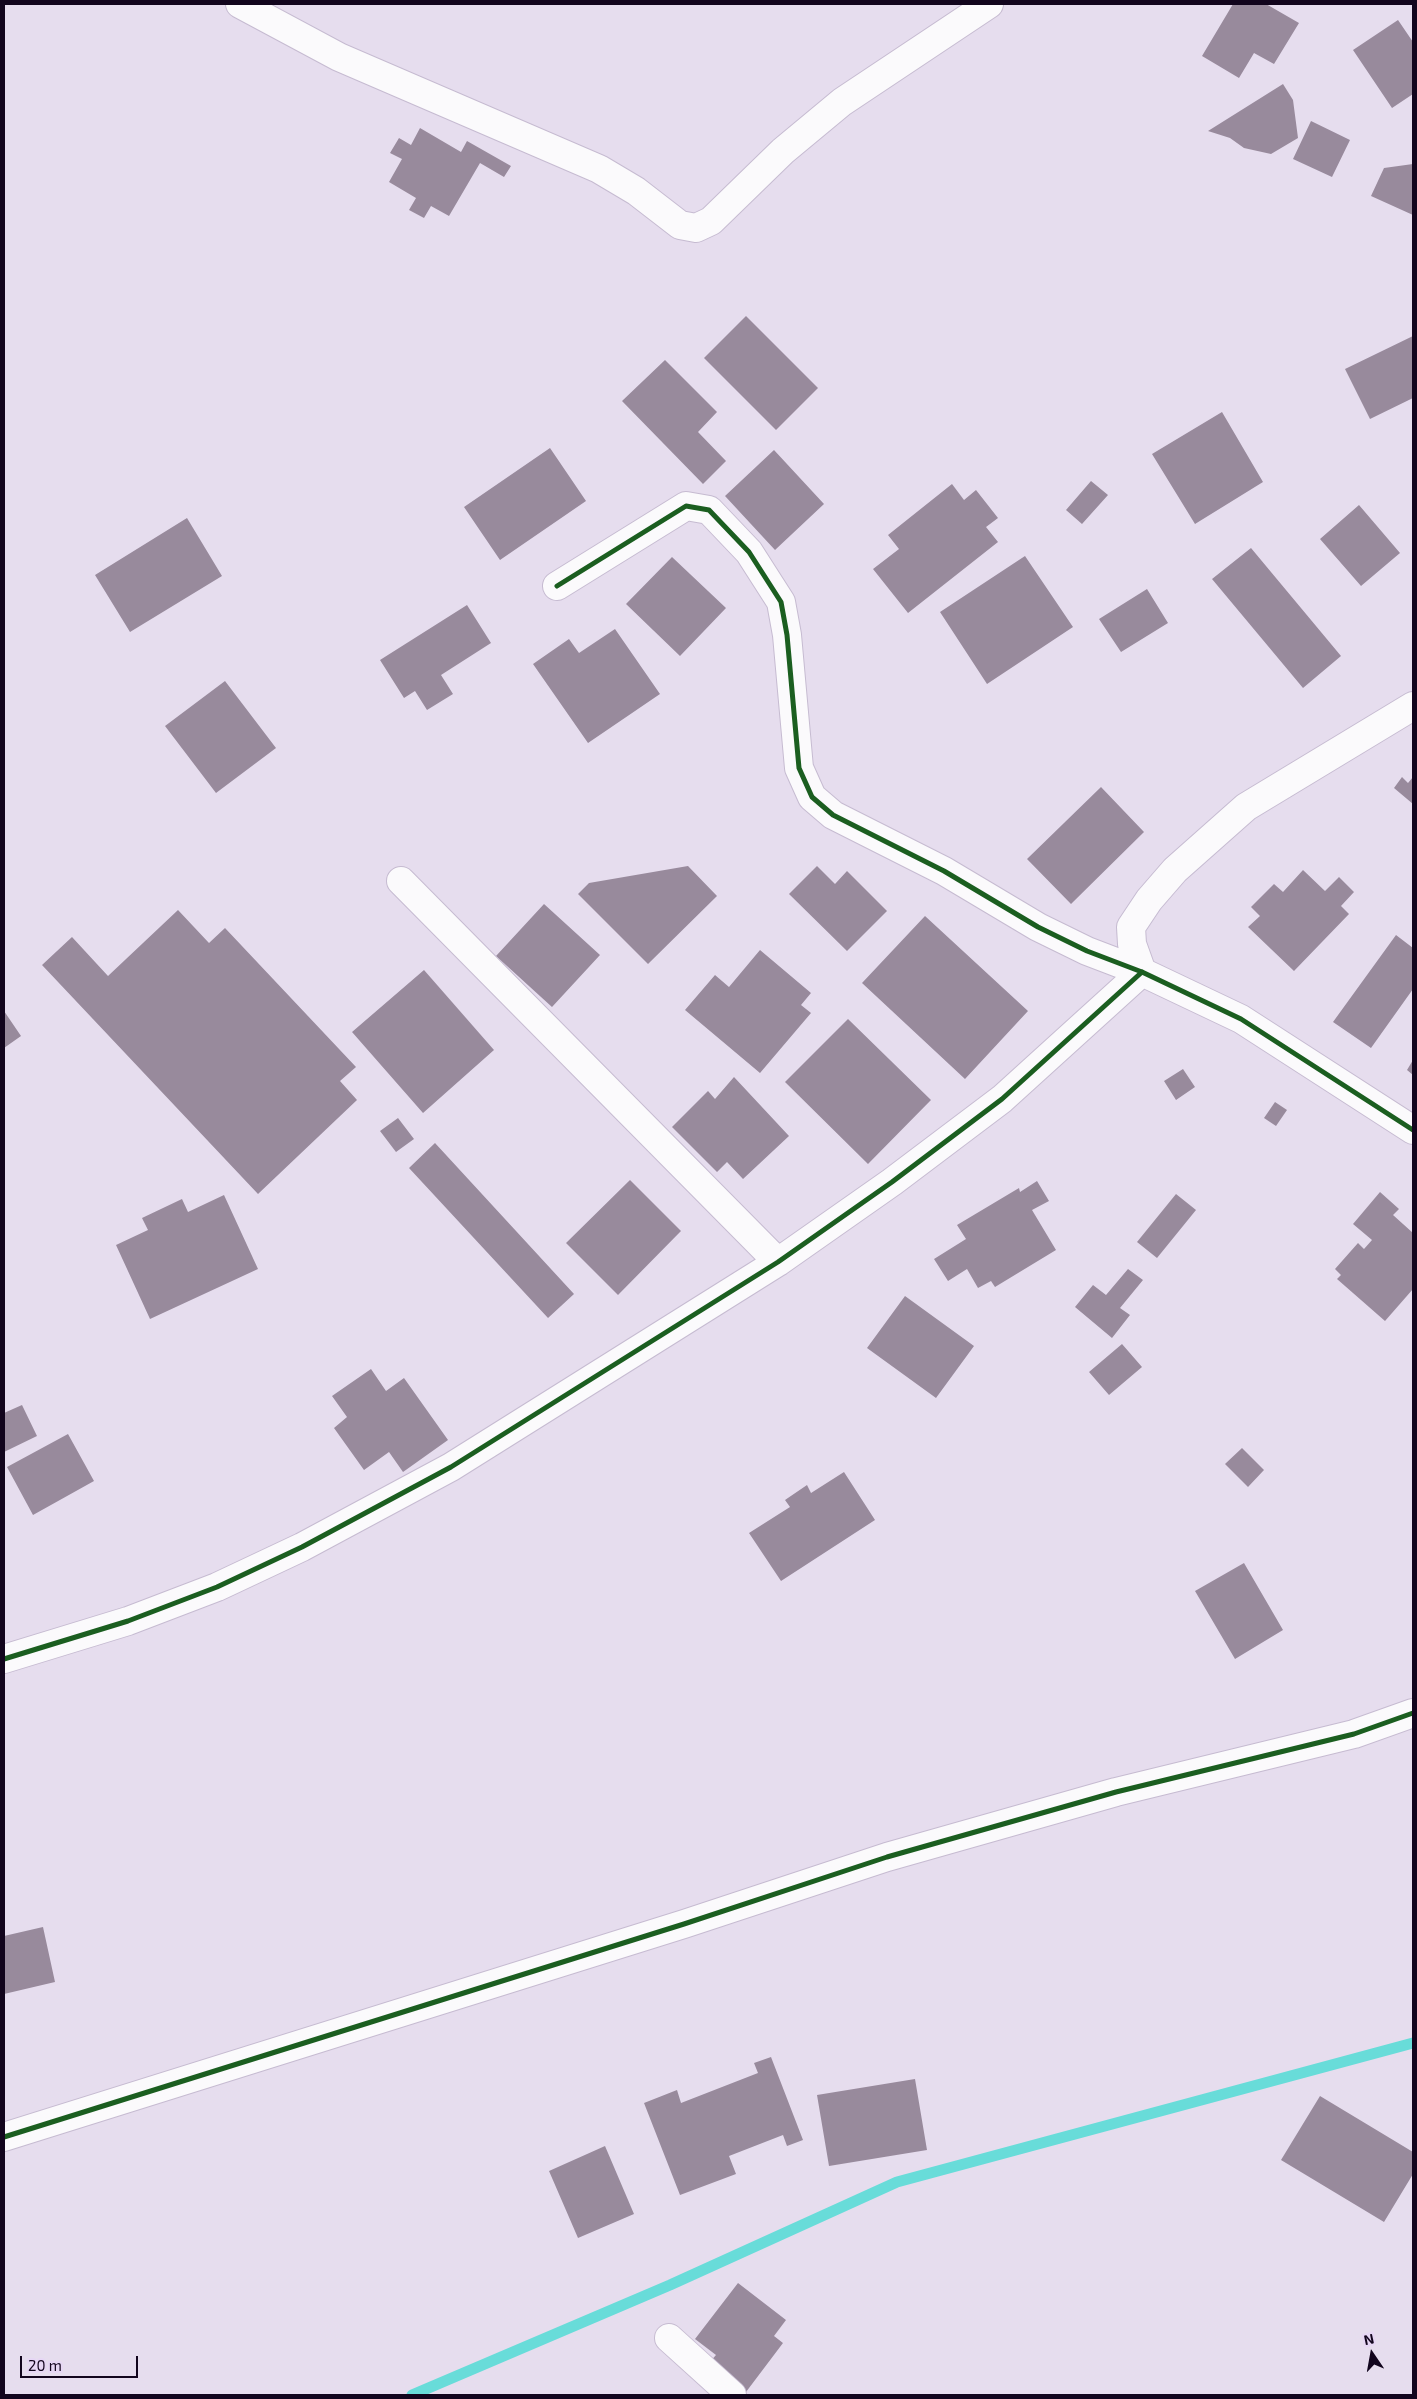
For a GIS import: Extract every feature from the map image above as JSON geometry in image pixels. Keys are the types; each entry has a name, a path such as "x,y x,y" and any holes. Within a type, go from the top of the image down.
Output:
{"street":[{"path":"240,4 339,57 599,169 636,191 680,225 696,228 711,221 783,151 842,102 989,4"},
{"path":"558,586 686,506 709,510 749,552 781,602 787,635 799,768 812,797 833,815 944,871 1038,926 1087,951 1142,972 1241,1019 1413,1130"},
{"path":"1142,972 1132,944 1131,927 1149,900 1175,870 1246,807 1413,706"},
{"path":"402,881 778,1262"},
{"path":"4,1659 128,1621 217,1587 302,1547 451,1467 778,1262 892,1182 1002,1098 1142,972"},
{"path":"4,2137 684,1924 887,1857 1116,1792 1354,1734 1413,1713"},
{"path":"669,2338 732,2395"}],"building":[{"path":"1233,4 1266,4 1299,23 1274,64 1254,53 1239,78 1202,56"},
{"path":"1398,20 1413,42 1413,94 1392,108 1353,50"},
{"path":"1283,84 1293,100 1298,138 1271,154 1244,148 1230,138 1208,131"},
{"path":"1311,121 1350,140 1332,177 1293,159"},
{"path":"420,128 461,152 467,141 511,166 504,177 480,163 449,216 431,206 424,218 409,210 416,198 389,182 402,159 390,153 399,138 411,145"},
{"path":"1413,164 1413,215 1371,196 1384,168"},
{"path":"746,316 818,388 776,430 704,358"},
{"path":"1413,336 1413,398 1370,419 1345,369"},
{"path":"665,360 717,412 698,432 726,461 703,484 622,401"},
{"path":"1222,412 1263,482 1195,524 1152,454"},
{"path":"550,448 586,501 500,560 464,507"},
{"path":"774,450 824,504 775,550 725,496"},
{"path":"1091,481 1108,495 1082,524 1066,510"},
{"path":"952,484 964,500 976,490 998,518 986,527 998,542 908,613 873,569 899,549 888,535"},
{"path":"1359,505 1400,553 1361,586 1320,539"},
{"path":"187,518 222,576 130,632 95,575"},
{"path":"1251,548 1341,656 1303,688 1212,579"},
{"path":"1025,556 1073,627 987,684 940,612"},
{"path":"672,557 726,608 680,656 626,604"},
{"path":"1147,589 1168,623 1121,652 1099,619"},
{"path":"467,605 491,643 441,675 453,694 427,710 415,691 404,698 380,660"},
{"path":"615,629 660,694 588,743 533,664 569,639 579,653"},
{"path":"225,681 276,748 216,793 165,726"},
{"path":"1402,777 1408,783 1413,777 1413,804 1394,788"},
{"path":"1101,787 1144,832 1071,904 1027,859"},
{"path":"688,866 717,896 648,964 578,894 589,883"},
{"path":"817,866 835,884 847,871 887,911 847,951 789,894"},
{"path":"1303,870 1325,891 1339,877 1354,892 1341,906 1349,914 1294,971 1248,927 1260,916 1251,907 1274,884 1283,892"},
{"path":"544,904 600,955 552,1007 496,956"},
{"path":"178,910 209,943 225,928 356,1067 340,1081 357,1100 258,1194 42,965 72,937 108,976"},
{"path":"925,916 1028,1011 965,1079 862,983"},
{"path":"1396,935 1413,948 1413,989 1371,1048 1333,1022"},
{"path":"760,950 811,993 801,1005 811,1013 760,1073 685,1010 715,975 729,987"},
{"path":"424,970 494,1050 423,1113 352,1032"},
{"path":"4,1011 21,1036 4,1048"},
{"path":"848,1019 931,1100 868,1164 785,1082"},
{"path":"1413,1060 1413,1075 1407,1070"},
{"path":"1183,1069 1195,1087 1176,1100 1164,1081"},
{"path":"734,1077 789,1136 743,1179 727,1162 717,1172 672,1127 708,1091 715,1099"},
{"path":"1275,1102 1287,1110 1276,1126 1264,1118"},
{"path":"398,1118 414,1139 396,1152 380,1131"},
{"path":"435,1143 574,1294 548,1318 409,1168"},
{"path":"630,1180 681,1231 618,1295 566,1243"},
{"path":"1037,1181 1049,1201 1032,1210 1056,1250 995,1287 991,1281 978,1288 967,1269 948,1281 934,1259 966,1239 957,1225 1019,1188 1020,1192"},
{"path":"1380,1192 1399,1209 1393,1215 1413,1233 1413,1289 1385,1321 1337,1279 1341,1275 1335,1269 1358,1243 1364,1249 1372,1240 1353,1224"},
{"path":"1176,1194 1196,1210 1157,1258 1137,1242"},
{"path":"224,1195 258,1269 150,1319 116,1245 148,1230 142,1218 182,1199 188,1212"},
{"path":"1128,1269 1143,1280 1120,1308 1130,1315 1112,1338 1075,1307 1093,1285 1106,1295"},
{"path":"905,1296 974,1346 936,1398 867,1348"},
{"path":"1122,1344 1142,1367 1109,1395 1089,1372"},
{"path":"371,1369 386,1391 404,1378 448,1440 403,1472 389,1452 364,1470 334,1428 347,1417 332,1396"},
{"path":"22,1405 37,1436 4,1452 4,1413"},
{"path":"68,1434 94,1481 33,1515 7,1467"},
{"path":"1242,1448 1264,1470 1248,1487 1225,1464"},
{"path":"844,1472 875,1520 781,1581 749,1533 790,1507 785,1500 807,1485 811,1493"},
{"path":"1244,1563 1283,1630 1235,1659 1195,1591"},
{"path":"43,1927 55,1982 4,1994 4,1936"},
{"path":"771,2057 803,2140 787,2146 783,2135 729,2156 736,2174 680,2195 644,2103 677,2090 681,2103 758,2073 754,2063"},
{"path":"915,2079 927,2150 829,2166 817,2095"},
{"path":"1320,2096 1413,2152 1413,2174 1384,2222 1281,2160"},
{"path":"605,2146 634,2214 578,2238 549,2171"},
{"path":"738,2283 786,2320 774,2336 783,2343 746,2392 708,2364 716,2355 695,2339"}],"waterway":[{"path":"412,2395 670,2285 897,2182 1413,2043"}],"cycle path":[{"path":"557,586 686,506 709,510 749,552 781,602 787,635 799,768 812,797 833,815 944,871 1038,927 1087,951 1142,972 1241,1019 1413,1130"},
{"path":"4,1659 128,1621 217,1587 302,1547 451,1467 778,1262 892,1182 1002,1099 1142,972"},
{"path":"4,2137 684,1924 887,1857 1116,1792 1354,1734 1413,1713"}]}
